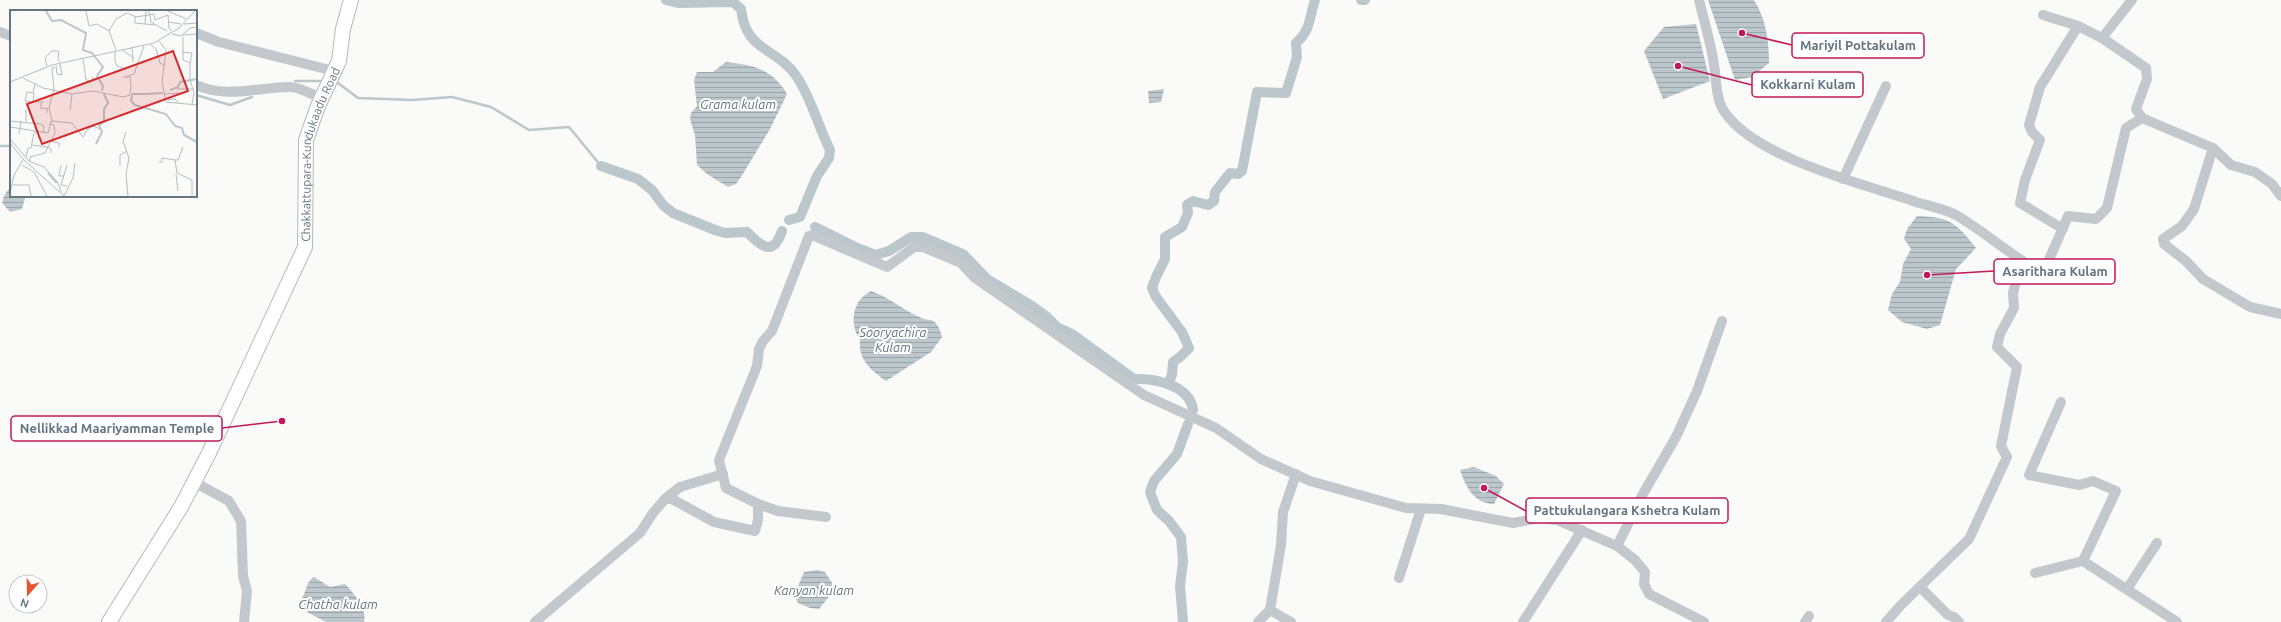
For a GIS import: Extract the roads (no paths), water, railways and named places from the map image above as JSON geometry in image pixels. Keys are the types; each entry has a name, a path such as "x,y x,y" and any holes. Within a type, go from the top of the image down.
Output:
{"street":[{"name":"Chakkattupara-Kundukaadu Road","path":"109,622 194,482 305,246 306,140 338,61 343,29 351,0"},
{"path":"1699,0 1714,65 1715,88 1725,113 1741,130 1761,143 1802,163 1843,179 1956,215 2021,261 2040,271 2045,269 2068,216 2096,219 2107,208 2126,128 2142,118"},
{"path":"2102,38 2132,0"},
{"path":"2043,15 2078,26 2102,38 2146,68 2147,79 2136,109 2142,118 2213,148 2231,165 2255,172 2279,191"},
{"path":"2063,228 2020,203 2025,180 2040,140 2032,132 2029,125 2040,87 2078,26"},
{"path":"0,32 10,36"},
{"path":"197,33 219,42 334,71"},
{"path":"197,85 204,88 238,93 291,87 322,98"},
{"path":"1843,179 1886,86"},
{"path":"2213,148 2194,209 2182,226 2163,239 2164,244 2186,261 2203,279 2250,307 2281,314"},
{"path":"826,517 778,511 758,504 726,488 720,460 757,366 759,349 763,341 772,331 809,236 812,235 887,267 914,248 923,247 961,263 975,278 1139,391 1180,413 1216,428 1261,458 1310,481 1394,504 1421,509 1441,509 1513,524 1539,518 1557,520 1582,530 1617,546 1635,560 1645,572 1644,584 1649,594 1704,622"},
{"path":"1886,622 1969,539 2007,457 2001,446 2017,367 1997,347 2000,334 2014,308 2013,293 2021,261"},
{"path":"1617,546 1644,492 1676,437 1697,390 1722,321"},
{"path":"2060,402 2029,475 2079,485 2093,481 2116,492 2084,561"},
{"path":"535,622 640,533 653,513 665,499 680,487 723,474"},
{"path":"1258,622 1270,610 1281,545 1283,512 1296,474"},
{"path":"194,482 229,501 241,521 243,576 247,591 244,622"},
{"path":"665,499 672,498 714,522 755,531 758,520 758,504"},
{"path":"1399,578 1421,509"},
{"path":"1523,622 1582,530"},
{"path":"2127,589 2158,543"},
{"path":"2035,573 2084,561 2177,622"},
{"path":"1920,587 1948,615 1954,617 1959,622"},
{"path":"1270,610 1291,622"}],"water":[{"path":"1708,0 1754,0 1758,7 1766,30 1769,63 1752,77 1735,80"},
{"path":"1696,24 1710,81 1663,99 1644,51 1664,27"},
{"name":"Grama kulam","path":"726,62 754,67 761,70 775,79 787,94 770,129 741,177 736,184 728,187 707,174 697,165 695,135 690,119 691,113 697,106 694,80 697,72 713,72"},
{"path":"1164,89 1161,102 1149,103 1148,91"},
{"path":"10,187 10,197 24,197 22,209 10,212 2,203 4,196"},
{"path":"1917,216 1938,218 1952,223 1958,227 1976,248 1956,269 1940,325 1927,329 1902,322 1888,310 1892,294 1900,282 1903,264 1911,249 1904,239 1907,229"},
{"name":"Sooryachira Kulam","path":"871,291 885,297 910,313 933,321 938,326 942,337 931,352 886,381 875,373 863,359 860,340 854,327 854,313 856,306 865,295"},
{"path":"1474,467 1496,476 1504,484 1494,504 1481,501 1471,493 1468,488 1460,470"},
{"name":"Kanyan kulam","path":"817,570 825,572 832,583 832,593 819,609 810,608 798,603 794,596 804,572"},
{"name":"Chatha kulam","path":"314,577 330,587 345,584 356,596 362,607 365,617 364,622 326,622 307,612 302,598 309,582"}],"waterway":[{"path":"666,0 678,3 733,2 741,9 744,23 755,42 780,59 797,77 811,104 830,150 829,158 817,176 800,217 789,220"},
{"path":"1169,383 1172,374 1173,362 1189,348 1182,332 1156,297 1152,288 1165,259 1165,237 1182,227 1188,213 1187,205 1193,201 1208,205 1214,201 1215,192 1230,173 1238,174 1242,171 1257,92 1286,93 1297,57 1296,43 1307,28 1315,0"},
{"path":"295,81 320,81"},
{"path":"338,83 358,98 412,100 452,97 491,107 529,130 569,127 601,166"},
{"path":"197,95 230,105 252,97"},
{"path":"0,146 10,146"},
{"path":"601,166 638,179 652,190 663,205 673,213 715,230 725,233 747,232 758,242 767,247 771,247 775,244 782,231"},
{"path":"815,227 855,247 875,255 889,251 911,237 923,237 963,254 987,279 1032,306 1046,316 1057,327 1072,334 1134,379 1161,382 1178,389 1185,394 1190,401 1193,410"},
{"path":"1183,622 1180,586 1183,562 1181,537 1169,521 1157,510 1150,492 1154,481 1177,454 1188,424"}],"place":[{"name":"Mariyil Pottakulam","path":"1742,33"},
{"name":"Kokkarni Kulam","path":"1678,66"},
{"name":"Asarithara Kulam","path":"1927,275"},
{"name":"Nellikkad Maariyamman Temple","path":"282,421"},
{"name":"Pattukulangara Kshetra Kulam","path":"1484,488"}]}
